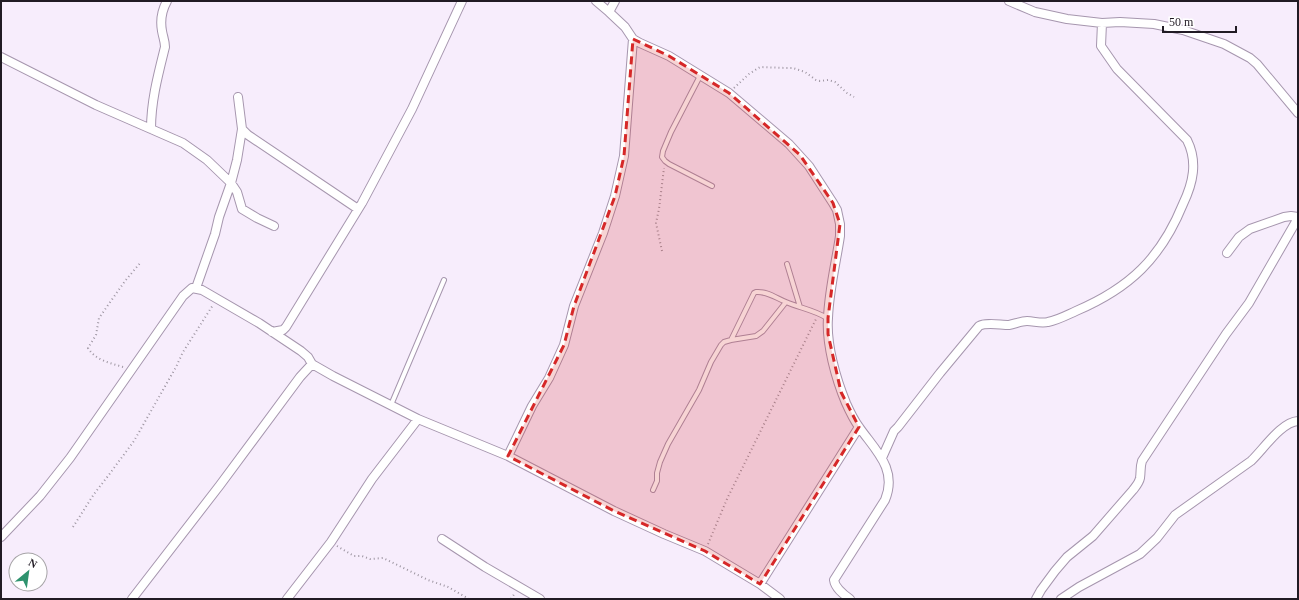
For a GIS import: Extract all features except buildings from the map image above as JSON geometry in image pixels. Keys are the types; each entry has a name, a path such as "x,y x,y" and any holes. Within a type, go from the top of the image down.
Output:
{"street":[{"path":"151,130 151,114 154,95 165,47 161,23 163,11 167,1"},
{"path":"272,332 283,330 286,327 358,210 412,109 462,1"},
{"path":"596,1 624,27 633,39 640,44 669,56 729,93 789,144 809,166 837,210 840,224 840,236 828,318 831,354 846,404 859,427 880,453 888,472 889,482 888,492 876,514 834,580 834,584 850,599"},
{"path":"609,12 615,1"},
{"path":"1009,1 1035,12 1067,20 1102,23 1120,22 1154,24 1184,30 1224,44 1258,64 1298,113"},
{"path":"882,458 894,431 979,326 983,323 1010,325 1026,321 1046,323 1090,305 1110,294 1146,265 1158,252 1169,234 1187,195 1193,175 1192,152 1187,140 1109,59 1101,46 1102,23"},
{"path":"508,456 532,406 549,378 564,345 574,306 603,233 615,196 624,156 633,39"},
{"path":"1,57 96,105 183,143 207,160 231,183 237,192 242,209 274,226"},
{"path":"196,288 215,234 237,160 242,129 238,97"},
{"path":"242,129 248,135 358,210"},
{"path":"1036,599 1067,557 1092,536 1139,482 1140,465 1142,461 1226,334 1249,303 1298,217 1284,217 1250,230 1239,237 1227,253"},
{"path":"1,537 40,496 70,458 183,296 192,288 196,288 272,332 301,351 308,357 312,364 365,393 418,419 508,456 614,511 705,551 760,584 780,599"},
{"path":"132,599 220,485 300,377 312,364"},
{"path":"287,599 331,542 372,480 418,419"},
{"path":"1061,599 1079,587 1140,554 1157,538 1175,516 1251,461 1279,431 1289,423 1298,421"},
{"path":"760,584 859,427"},
{"path":"442,539 485,567 540,599"}],"lane":[{"path":"701,75 671,132 663,150 662,157 664,161 669,164 712,186"},
{"path":"787,264 800,307"},
{"path":"390,405 444,280"},
{"path":"731,340 754,293 758,292 772,295 786,302 819,313 828,318"},
{"path":"653,490 657,481 660,462 675,429 699,390 711,362 721,345 724,342 731,340 756,336 763,331 786,302"}],"path":[{"path":"729,93 749,74 760,67 792,68 805,72 816,80 828,80 835,82 854,97"},
{"path":"662,251 656,223 664,161"},
{"path":"131,370 99,359 88,348 96,335 99,318 125,281 141,262"},
{"path":"73,527 94,494 134,441 183,352 217,299"},
{"path":"705,551 727,499 819,313"},
{"path":"331,542 354,556 362,556 370,559 383,558 428,580 448,587 469,599"}],"highlighted area":[{"path":"633,39 669,56 729,93 800,155 833,203 840,224 828,318 828,334 841,392 859,427 760,584 705,551 614,511 508,456 564,345 574,306 615,196 624,156"}]}
